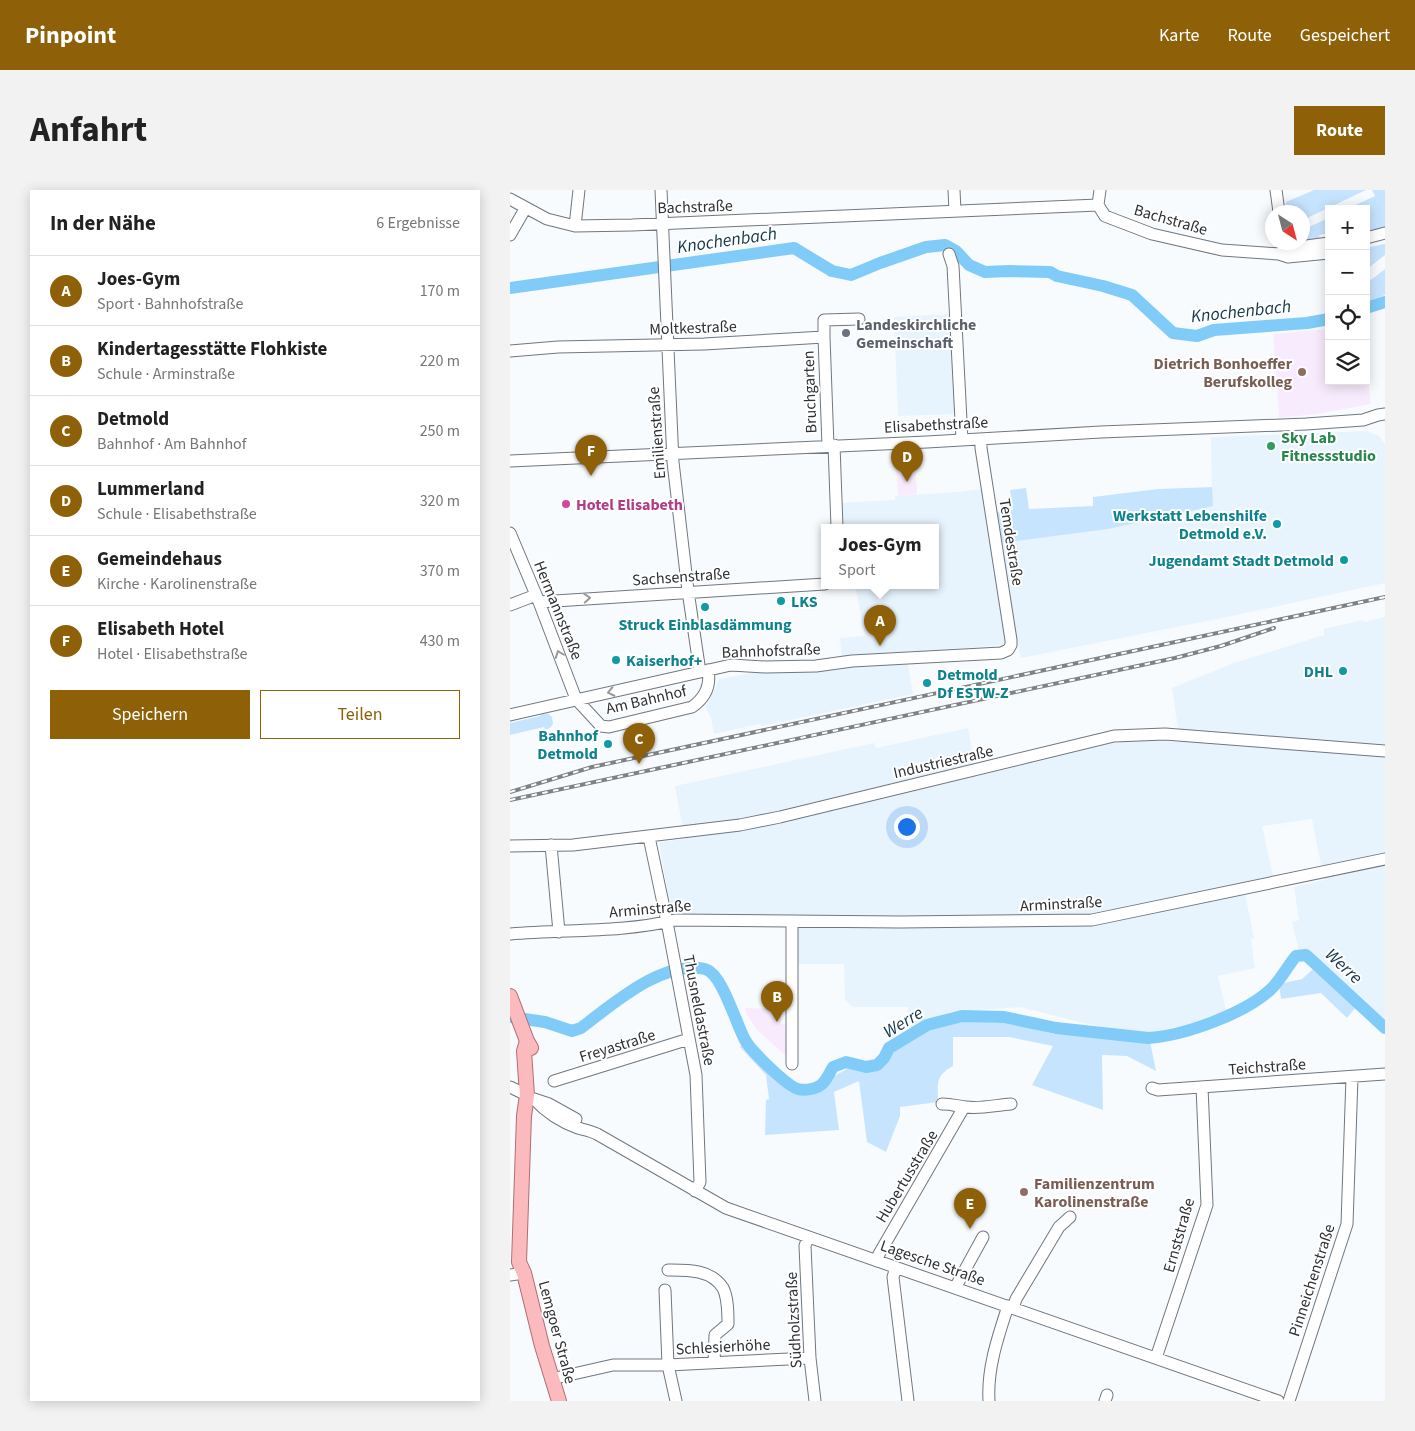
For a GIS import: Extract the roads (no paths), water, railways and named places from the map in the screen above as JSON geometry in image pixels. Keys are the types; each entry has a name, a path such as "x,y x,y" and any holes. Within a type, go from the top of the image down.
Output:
{"main road":[{"name":"Lemgoer Straße","path":"510,996 534,1055 536,1078 530,1097 526,1191 526,1258 517,1274 559,1401"}],"street":[{"path":"575,226 579,190"},
{"name":"Emilienstraße","path":"661,190 673,454 688,591 704,671"},
{"path":"954,190 955,212"},
{"path":"1098,205 1100,190"},
{"path":"1276,190 1278,205"},
{"name":"Bachstraße","path":"510,199 547,220 575,226 1098,205 1105,216 1152,234 1222,250 1265,249"},
{"path":"510,235 525,209"},
{"path":"1370,237 1385,233"},
{"name":"Bachstraße","path":"1310,245 1325,244"},
{"name":"Bachstraße","path":"1283,250 1288,257 1325,253"},
{"path":"949,254 953,266 962,440"},
{"path":"824,337 824,320 859,319"},
{"name":"Moltkestraße","path":"510,351 558,347 668,345 824,337"},
{"name":"Bruchgarten","path":"824,337 837,524"},
{"name":"Elisabethstraße","path":"510,461 1101,432 1306,424 1373,418"},
{"name":"Temdestraße","path":"981,438 1011,640 1008,650"},
{"name":"Hermannstraße","path":"510,533 576,699"},
{"name":"Sachsenstraße","path":"510,606 537,598 821,584"},
{"name":"Bahnhofstraße","path":"510,715 731,665 766,667 816,666 852,661 1001,653 1008,650"},
{"name":"Am Bahnhof","path":"576,699 598,724 605,727 658,716 692,708 697,704 709,686 704,671"},
{"name":"Industriestraße","path":"510,846 573,845 740,825 1114,736 1166,734 1385,752"},
{"name":"Thusneldastraße","path":"649,837 696,1076 700,1182 695,1191"},
{"path":"551,846 559,932"},
{"name":"Arminstraße","path":"510,934 559,932 675,920 1070,921 1101,919 1385,859"},
{"path":"792,921 792,1064"},
{"name":"Freyastraße","path":"554,1081 689,1040"},
{"name":"Teichstraße","path":"1152,1088 1158,1090 1385,1074"},
{"name":"Pinneichenstraße","path":"1288,1401 1347,1224 1352,1076"},
{"name":"Lagesche Straße","path":"510,1087 549,1104 580,1122 589,1130 726,1208 1278,1401"},
{"name":"Ernststraße","path":"1156,1358 1207,1205 1202,1087"},
{"path":"942,1104 956,1104 964,1107 1011,1104"},
{"name":"Hubertusstraße","path":"877,1261 879,1254 964,1107"},
{"path":"989,1401 992,1359 1011,1307 1059,1227 1070,1217"},
{"name":"Südholzstraße","path":"808,1237 805,1246 810,1358 815,1401"},
{"path":"955,1288 983,1237"},
{"path":"896,1268 893,1277 908,1401"},
{"path":"668,1270 694,1270 712,1278 723,1288 728,1324 715,1335 714,1363"},
{"path":"665,1290 668,1365 676,1401"},
{"name":"Schlesierhöhe","path":"551,1379 613,1365 668,1365 810,1358"}],"waterway":[{"name":"Knochenbach","path":"510,288 794,248 832,271 851,275 926,247 945,245 956,251 969,265 985,272 1050,272 1057,276 1103,286 1132,295 1173,333 1197,336 1214,330 1307,323 1325,320"},
{"name":"Knochenbach","path":"1370,307 1385,302"},
{"name":"Werre","path":"510,1017 545,1022 572,1031 581,1028 623,996 655,977 689,968 705,969 711,973 723,989 741,1033 754,1052 786,1082 798,1089 808,1090 821,1085 833,1067 846,1062 866,1067 877,1065 884,1058 889,1048 927,1025 962,1016 1004,1017 1056,1028 1148,1038 1178,1033 1229,1015 1259,999 1274,986 1296,956 1306,955 1385,1028"}],"railway":[{"path":"510,792 592,767 1385,597"},
{"path":"510,800 1175,658 1221,646 1274,628"}],"place":[{"name":"Landeskirchliche Gemeinschaft","path":"846,333"},
{"name":"Dietrich Bonhoeffer Berufskolleg","path":"1302,372"},
{"name":"Sky Lab Fitnessstudio","path":"1271,446"},
{"name":"Elisabeth Hotel","path":"591,476"},
{"name":"Lummerland","path":"907,482"},
{"name":"Hotel Elisabeth","path":"566,504"},
{"name":"Werkstatt Lebenshilfe Detmold e.V.","path":"1277,524"},
{"name":"Jugendamt Stadt Detmold","path":"1344,560"},
{"name":"LKS","path":"781,601"},
{"name":"Struck Einblasdämmung","path":"705,607"},
{"name":"Joes-Gym","path":"880,646"},
{"name":"Kaiserhof+","path":"616,660"},
{"name":"DHL","path":"1343,671"},
{"name":"Detmold Df ESTW-Z","path":"927,683"},
{"name":"Bahnhof Detmold","path":"608,744"},
{"name":"Detmold","path":"639,764"},
{"name":"Kindertagesstätte Flohkiste","path":"777,1022"},
{"name":"Familienzentrum Karolinenstraße","path":"1024,1192"},
{"name":"Gemeindehaus","path":"970,1229"}]}
